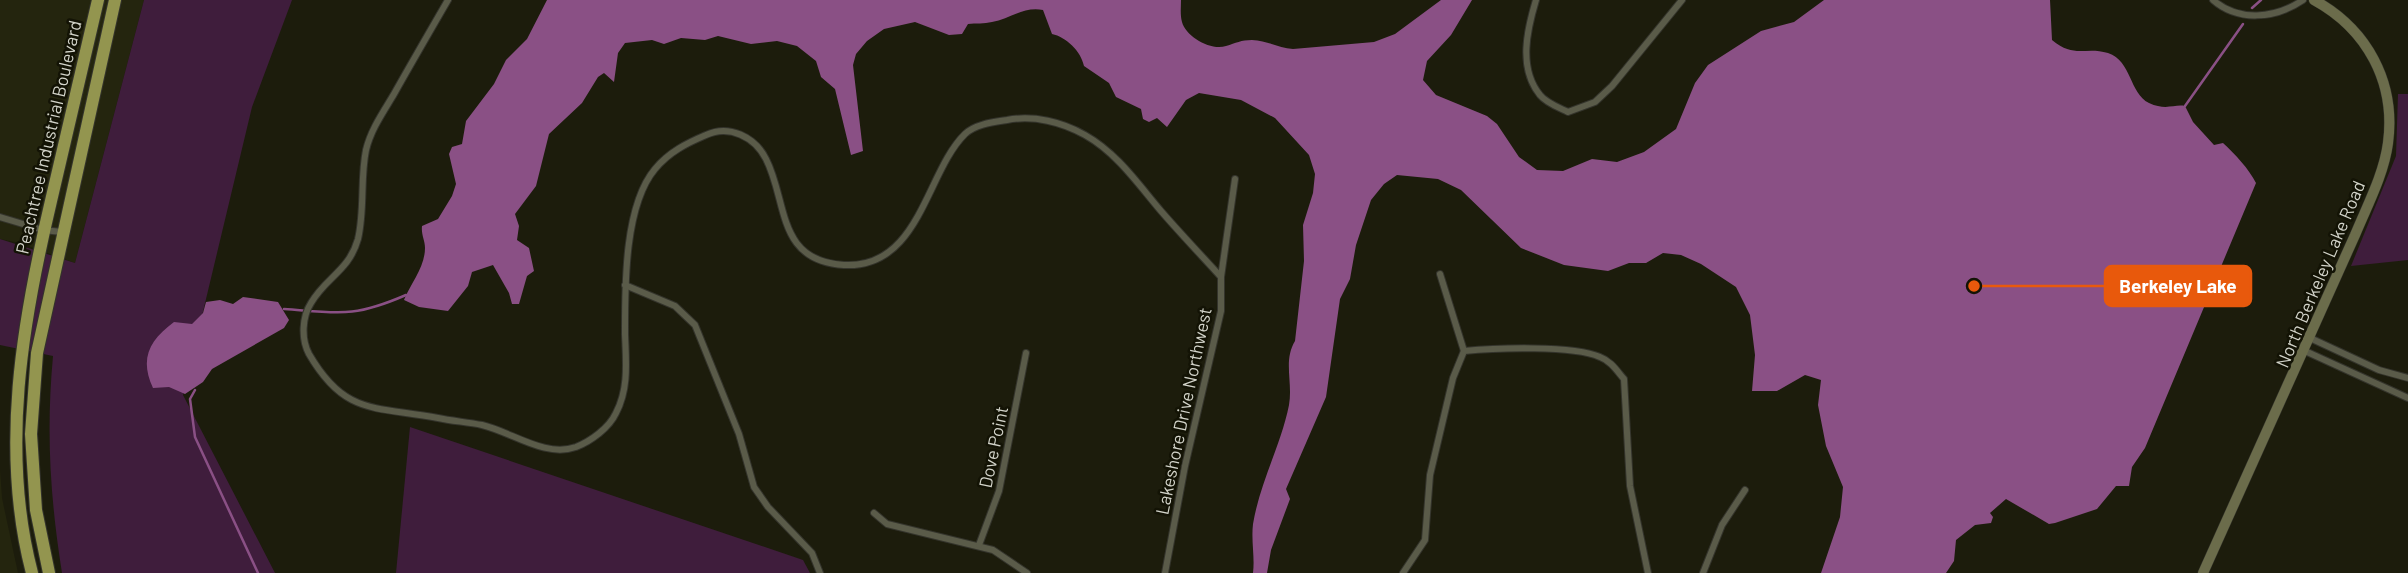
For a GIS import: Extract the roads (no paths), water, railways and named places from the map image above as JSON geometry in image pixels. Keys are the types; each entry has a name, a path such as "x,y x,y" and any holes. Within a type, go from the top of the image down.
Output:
{"highway":[{"name":"Peachtree Industrial Boulevard","path":"32,573 23,541 16,479 14,411 24,330 43,230 98,0"},
{"name":"Peachtree Industrial Boulevard","path":"49,573 36,510 31,434 37,353 115,0"}],"street":[{"path":"448,0 380,116 369,141 362,218 356,246 345,268 309,305 304,324 305,346 323,377 340,395 357,404 478,424 509,433 545,449 570,449 597,436 615,417 627,382 625,285 639,198 653,171 677,148 718,130 732,130 750,140 766,158 780,211 792,238 803,250 821,260 849,265 873,259 902,239 925,208 947,161 965,133 975,127 1019,118 1045,119 1085,135 1126,169 1221,278"},
{"path":"1535,0 1525,38 1530,75 1541,97 1569,112 1595,102 1612,86 1682,0"},
{"path":"2213,0 2224,10 2239,16 2271,14 2303,0"},
{"name":"North Berkeley Lake Road","path":"2203,573 2305,351 2375,188 2388,144 2389,111 2383,75 2371,52 2340,18 2314,0"},
{"name":"Lakeshore Drive Northwest","path":"1165,573 1185,466 1222,312 1221,278 1235,179"},
{"path":"0,218 43,230 62,232"},
{"path":"1403,573 1425,540 1430,474 1453,378 1464,351 1440,274"},
{"path":"625,285 675,306 695,326 739,434 754,487 768,507 811,553 820,573"},
{"path":"2310,338 2381,370 2408,378"},
{"path":"1464,351 1489,349 1578,352 1600,356 1614,366 1626,386 1630,486 1648,573"},
{"path":"2305,351 2408,398"},
{"name":"Dove Point","path":"979,545 999,491 1026,353"},
{"path":"2375,384 2381,370"},
{"path":"1703,573 1721,525 1745,490"},
{"path":"874,513 887,524 993,550 1027,573"}],"waterway":[{"path":"2252,8 2261,0"},
{"path":"2185,106 2243,24"},
{"path":"284,309 359,311 406,295"},
{"path":"195,390 190,399 195,437 258,573"}],"place":[{"name":"Berkeley Lake","path":"1974,286"}]}
